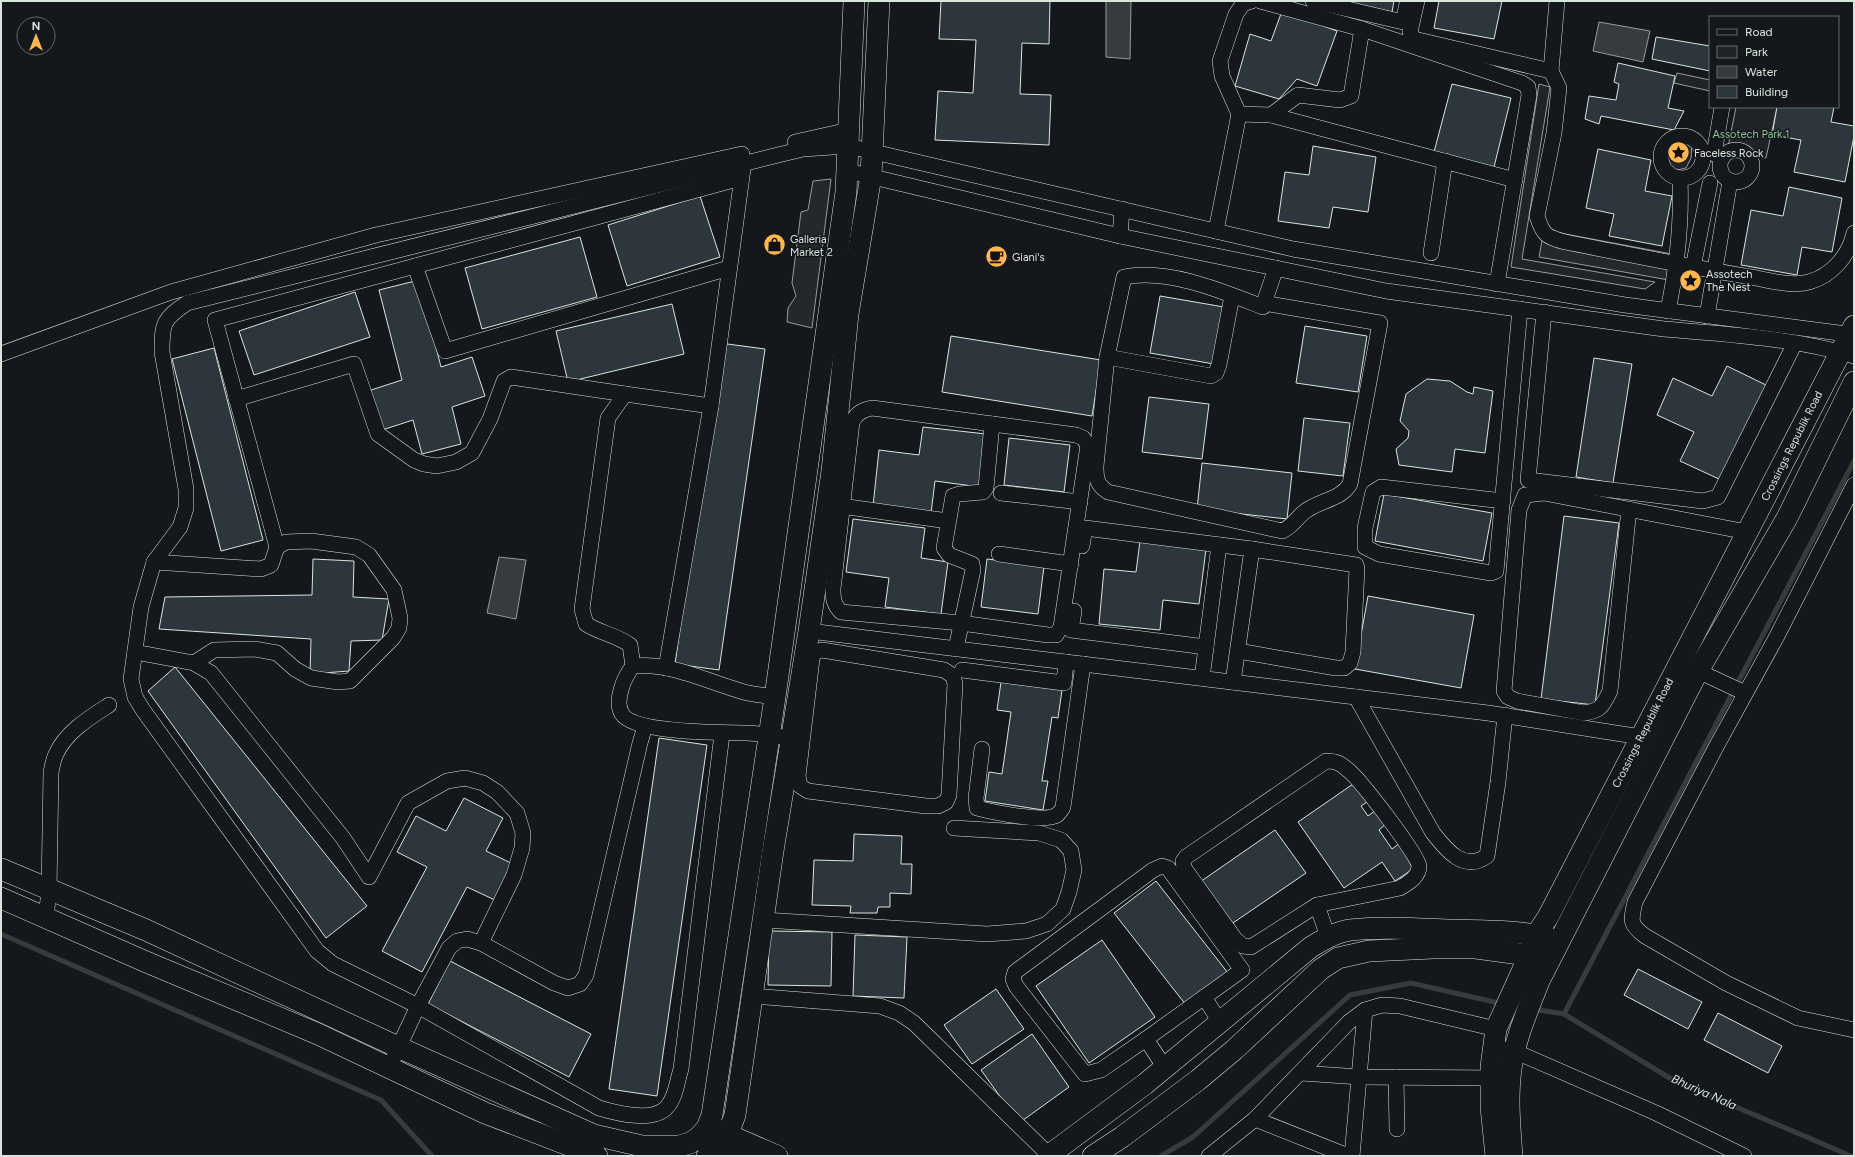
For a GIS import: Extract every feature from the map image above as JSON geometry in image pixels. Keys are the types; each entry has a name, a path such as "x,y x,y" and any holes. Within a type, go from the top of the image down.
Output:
{"street":[{"path":"1,869 146,930 398,1047 594,1135 624,1143 650,1146 679,1146 690,1143 704,1131 712,1115 775,697 825,346 848,171 854,1"},
{"path":"723,1148 735,1115 764,920 797,740 812,659 814,652 822,650 928,667 944,670 953,676 955,684 949,794 946,802 938,806 926,806 808,791 800,786 798,776 797,740 809,631 835,505 852,422 856,414 864,409 872,408 1076,435 1083,438 1088,445 1062,627 1056,635 961,623 842,612 836,607 833,599 835,505 848,314 871,176 879,1"},
{"path":"1216,231 1239,114 1222,76 1220,62 1236,14 1242,4 1252,1"},
{"path":"1260,1 1362,29 1522,82 1528,87 1529,96 1497,284"},
{"path":"1313,1 1403,22 1408,1"},
{"path":"1417,1 1410,32 1414,39 1551,71"},
{"path":"1556,1 1551,71 1559,88 1554,134 1537,216 1541,228 1546,236 1554,239 1677,263 1714,272 1780,282 1808,283 1820,278 1838,264 1846,255 1854,233"},
{"path":"1271,115 1298,96 1340,100 1351,96 1362,29"},
{"path":"1714,154 1722,108"},
{"path":"1239,114 1271,115 1515,180"},
{"path":"1714,154 1698,171 1687,178 1680,178 1673,176 1663,167 1661,153 1669,141 1682,136 1688,137 1714,154 1721,160 1720,170 1722,175 1730,182 1740,182 1745,180 1751,172 1751,161 1748,156 1739,150 1714,154"},
{"path":"154,562 261,569 271,565 276,547 215,320 415,266 743,171 803,149 849,138"},
{"path":"1,354 171,292 376,235 849,138 872,151 906,160 1293,249 1497,284 1646,308 1707,316 1851,341"},
{"path":"1431,253 1445,161"},
{"path":"666,668 711,406 743,171"},
{"path":"722,734 681,1069 672,1099 667,1108 657,1114 626,1115 599,1108 418,1006 333,964 317,951 143,710 135,697 131,679 141,607 154,562 180,527 186,508 186,489 162,352 162,332 169,315 187,303 743,171"},
{"path":"848,171 1120,236 1386,291 1644,326 1795,343 1851,341"},
{"path":"1668,311 1677,263 1681,210 1680,178"},
{"path":"1693,267 1710,182"},
{"path":"1707,316 1730,182"},
{"path":"1120,236 1122,209"},
{"path":"415,266 445,351 729,268"},
{"path":"1264,302 1380,323 1350,484 1341,494 1313,506 1303,513 1292,526 1282,531 1108,492 1100,487 1096,479 1096,466 1107,357 1124,277 1138,274 1159,276 1215,289 1262,307 1276,268"},
{"path":"1107,357 1211,376 1216,373 1219,365 1232,296"},
{"path":"1644,326 1646,308"},
{"path":"1502,502 1381,487 1373,492 1365,528 1365,546 1379,554 1491,574 1496,571 1520,309"},
{"path":"1544,312 1528,480 1703,501 1718,497 1795,343"},
{"name":"Crossings Republik Road","path":"1496,1156 1491,1107 1501,1078 1496,1031 1530,970 1536,935 1548,917 1747,532 1851,341"},
{"path":"236,399 354,364 378,434 414,460 424,464 437,466 456,462 472,453 490,419 504,381 511,378 711,406"},
{"name":"Crossings Republik Road","path":"1530,970 1556,950 1707,675 1854,382"},
{"path":"626,394 608,418 582,609 586,624 598,631 620,638 630,645 633,666 626,675 619,704 623,715 630,720 645,726 657,728 722,734 769,735 797,740"},
{"path":"956,648 973,570 972,564 948,555 944,548 948,521 953,496 959,494 984,492 986,488 992,424"},
{"path":"1854,485 1777,636 1741,690 1635,902 1631,919 1634,928 1645,936 1726,983 1798,1018 1854,1030"},
{"path":"1001,493 1080,502"},
{"path":"1629,509 1610,691 1603,706 1594,712 1584,713 1517,701 1508,698 1504,691 1519,510 1525,495 1544,493 1629,509 1747,532"},
{"path":"835,505 948,521"},
{"path":"1206,646 1071,630 1085,528 1252,549 1356,565 1353,652 1350,663 1344,668 1336,668 1238,651"},
{"path":"194,663 214,650 254,649 277,653 295,669 312,678 338,682 350,681 393,638 399,628 400,618 394,590 369,555 356,547 310,541 286,542 276,547"},
{"path":"1202,678 1219,545"},
{"path":"1234,682 1252,549"},
{"path":"999,554 1071,564"},
{"path":"974,651 978,626"},
{"path":"809,631 1505,715 1641,737"},
{"path":"928,667 930,645"},
{"path":"135,652 194,663 211,673 223,686 343,838 369,877 408,803 447,781 465,778 483,783 497,792 517,813 523,833 522,848 514,875 481,942"},
{"path":"1064,683 1066,662"},
{"path":"982,749 976,798 977,808 997,813 1040,818 1056,815 1063,808 1083,664"},
{"path":"633,666 646,665 666,668 746,692 775,697"},
{"path":"962,670 1080,686"},
{"path":"1707,675 1741,690"},
{"path":"1356,697 1433,832 1442,845 1453,855 1467,863 1478,862 1487,856 1498,782 1505,715"},
{"path":"46,918 49,890 50,773 56,754 66,739 81,723 109,705"},
{"path":"390,1068 398,1047 418,1006 449,948 457,941 467,938 481,942 554,983 568,988 580,984 586,975 645,726"},
{"path":"1326,761 1336,761 1350,771 1416,856 1420,865 1417,874 1410,882 1400,888 1317,905 1251,947 1244,946 1235,939 1184,868 1183,861 1186,857 1326,761"},
{"path":"764,920 993,933 1026,931 1047,924 1063,909 1074,870 1071,851 1062,840 1039,833 954,828"},
{"path":"1165,866 1168,868 1242,970 1204,997 1101,1070 1085,1074 1016,986 1013,979 1015,972 1153,870 1165,866"},
{"path":"1,898 151,964 318,1034 485,1113 597,1156"},
{"path":"1317,905 1328,937"},
{"path":"752,996 880,1006 899,1013 914,1023 1048,1156 1146,1084 1311,947 1328,937 1349,930 1398,928 1536,935 1556,950"},
{"path":"1093,1156 1122,1137 1198,1080 1234,1050 1321,969 1338,958 1369,951 1433,948 1476,948 1530,970 1520,1028 1514,1051 1501,1078 1509,1117 1512,1156"},
{"path":"1204,997 1220,1022"},
{"path":"1209,1156 1255,1119 1349,1022 1365,1010 1382,1005 1400,1006 1496,1031 1514,1051 1656,1113 1741,1156"},
{"path":"1352,1156 1365,1010"},
{"path":"1146,1039 1165,1068"},
{"path":"1301,1073 1396,1077 1501,1078"},
{"path":"1396,1077 1397,1129"},
{"path":"1255,1119 1348,1156"},
{"path":"704,1131 723,1148 777,1156"}],"green space":[{"path":"1677,73 1709,80 1709,91 1674,83"},
{"path":"1539,84 1550,87 1522,259 1655,282 1645,289 1511,267"},
{"name":"Assotech Park 1","path":"1736,108 1777,108 1766,158 1733,152 1728,147"},
{"path":"1680,140 1692,142 1691,158 1686,168 1673,171 1666,166 1667,154 1672,144"}],"shaded area":[{"path":"831,179 812,328 787,322 788,308 796,296 792,283 801,212 808,210 813,181"},
{"path":"1544,230 1677,255 1669,280 1539,257"}],"water":[{"path":"1106,1 1131,1 1130,59 1106,57"},
{"path":"1599,22 1650,31 1643,62 1593,51"},
{"path":"499,557 526,560 516,619 487,613"}],"building":[{"path":"941,1 1050,1 1049,44 1022,43 1020,94 1051,95 1049,145 935,140 938,91 973,93 976,40 939,39"},
{"path":"1340,1 1394,1 1392,12"},
{"path":"1439,1 1502,1 1494,39 1434,28"},
{"path":"1282,11 1337,31 1317,86 1297,79 1279,99 1235,86 1250,34 1271,41"},
{"path":"1656,37 1709,46 1709,71 1652,59"},
{"path":"1618,63 1675,76 1668,108 1684,111 1674,130 1601,116 1599,124 1585,119 1589,96 1616,100 1619,84 1614,82"},
{"path":"1452,84 1511,98 1494,167 1434,152"},
{"path":"1777,108 1834,108 1831,122 1854,126 1854,136 1845,182 1794,172 1801,140 1772,135"},
{"path":"1313,146 1376,157 1368,212 1333,207 1329,228 1278,221 1285,172 1309,175"},
{"path":"1598,149 1651,160 1645,191 1672,196 1662,246 1609,236 1614,214 1586,208"},
{"path":"1789,187 1842,198 1832,252 1802,247 1797,275 1741,265 1751,210 1783,216"},
{"path":"700,196 720,257 627,286 608,225"},
{"path":"580,237 597,297 482,329 465,268"},
{"path":"419,280 441,367 472,357 485,396 452,407 461,444 422,454 413,420 379,431 365,392 402,380 379,290"},
{"path":"355,292 370,337 254,375 239,331"},
{"path":"1160,296 1224,307 1214,364 1150,353"},
{"path":"672,304 684,354 568,382 556,331"},
{"path":"1305,326 1367,336 1358,392 1296,383"},
{"path":"951,336 1101,360 1092,416 942,392"},
{"path":"720,343 765,349 719,670 675,664"},
{"path":"214,348 263,540 221,551 172,359"},
{"path":"1594,358 1632,364 1613,483 1576,477"},
{"path":"1727,366 1766,385 1719,479 1680,461 1694,432 1657,415 1673,378 1712,396"},
{"path":"1427,379 1450,381 1467,392 1473,394 1474,387 1493,391 1485,453 1455,449 1452,472 1399,465 1396,449 1408,438 1409,431 1400,421 1406,394"},
{"path":"1149,397 1209,404 1202,459 1142,452"},
{"path":"1304,418 1350,423 1343,476 1298,471"},
{"path":"923,427 986,434 980,487 935,481 931,513 873,506 879,450 919,455"},
{"path":"1009,438 1070,445 1064,492 1004,485"},
{"path":"1202,463 1292,473 1287,519 1197,509"},
{"path":"1384,494 1492,513 1483,561 1375,541"},
{"path":"1564,516 1619,523 1595,705 1541,699"},
{"path":"853,519 925,528 921,558 948,562 941,614 885,607 889,578 846,572"},
{"path":"1140,541 1206,549 1199,604 1163,600 1160,630 1099,624 1104,569 1136,572"},
{"path":"313,559 354,561 353,597 389,599 382,640 351,641 349,671 310,674 311,639 159,629 165,597 312,595"},
{"path":"987,559 1044,566 1038,614 981,607"},
{"path":"1368,596 1474,615 1461,688 1355,669"},
{"path":"175,667 367,906 326,938 148,691"},
{"path":"1001,682 1062,690 1058,718 1052,717 1042,781 1048,781 1043,810 985,801 989,772 1002,774 1011,712 997,710"},
{"path":"659,738 707,745 657,1096 609,1089"},
{"path":"1356,782 1370,800 1361,806 1368,816 1376,810 1386,824 1379,830 1392,849 1400,843 1416,867 1395,881 1382,862 1344,888 1298,822"},
{"path":"464,798 503,818 486,851 515,865 497,901 467,887 422,972 382,951 427,867 397,852 416,816 446,831"},
{"path":"1275,830 1306,873 1230,925 1200,882"},
{"path":"854,834 902,836 901,864 912,864 911,894 890,893 890,907 878,907 877,913 850,913 851,906 812,905 814,860 853,861"},
{"path":"1156,881 1228,973 1186,1005 1114,913"},
{"path":"769,931 832,932 831,986 768,985"},
{"path":"855,935 907,937 904,998 853,996"},
{"path":"1102,940 1155,1017 1089,1063 1036,986"},
{"path":"450,961 591,1034 569,1077 428,1004"},
{"path":"1638,969 1702,1002 1688,1029 1624,995"},
{"path":"996,989 1024,1029 972,1064 944,1025"},
{"path":"1718,1013 1782,1046 1768,1073 1704,1040"},
{"path":"1032,1034 1069,1087 1019,1123 981,1070"}],"waterway":[{"path":"1564,1014 1854,461"},
{"path":"1,934 381,1100 432,1156"},
{"path":"1161,1156 1193,1137 1350,995 1411,983 1503,1004"},
{"name":"Bhuriya Nala","path":"1533,1009 1564,1014 1673,1080 1851,1156"}],"place":[{"name":"Faceless Rock","path":"1679,153"},
{"name":"Galleria Market 2","path":"775,245"},
{"name":"Giani's","path":"996,257"},
{"name":"Assotech The Nest","path":"1690,280"}]}
